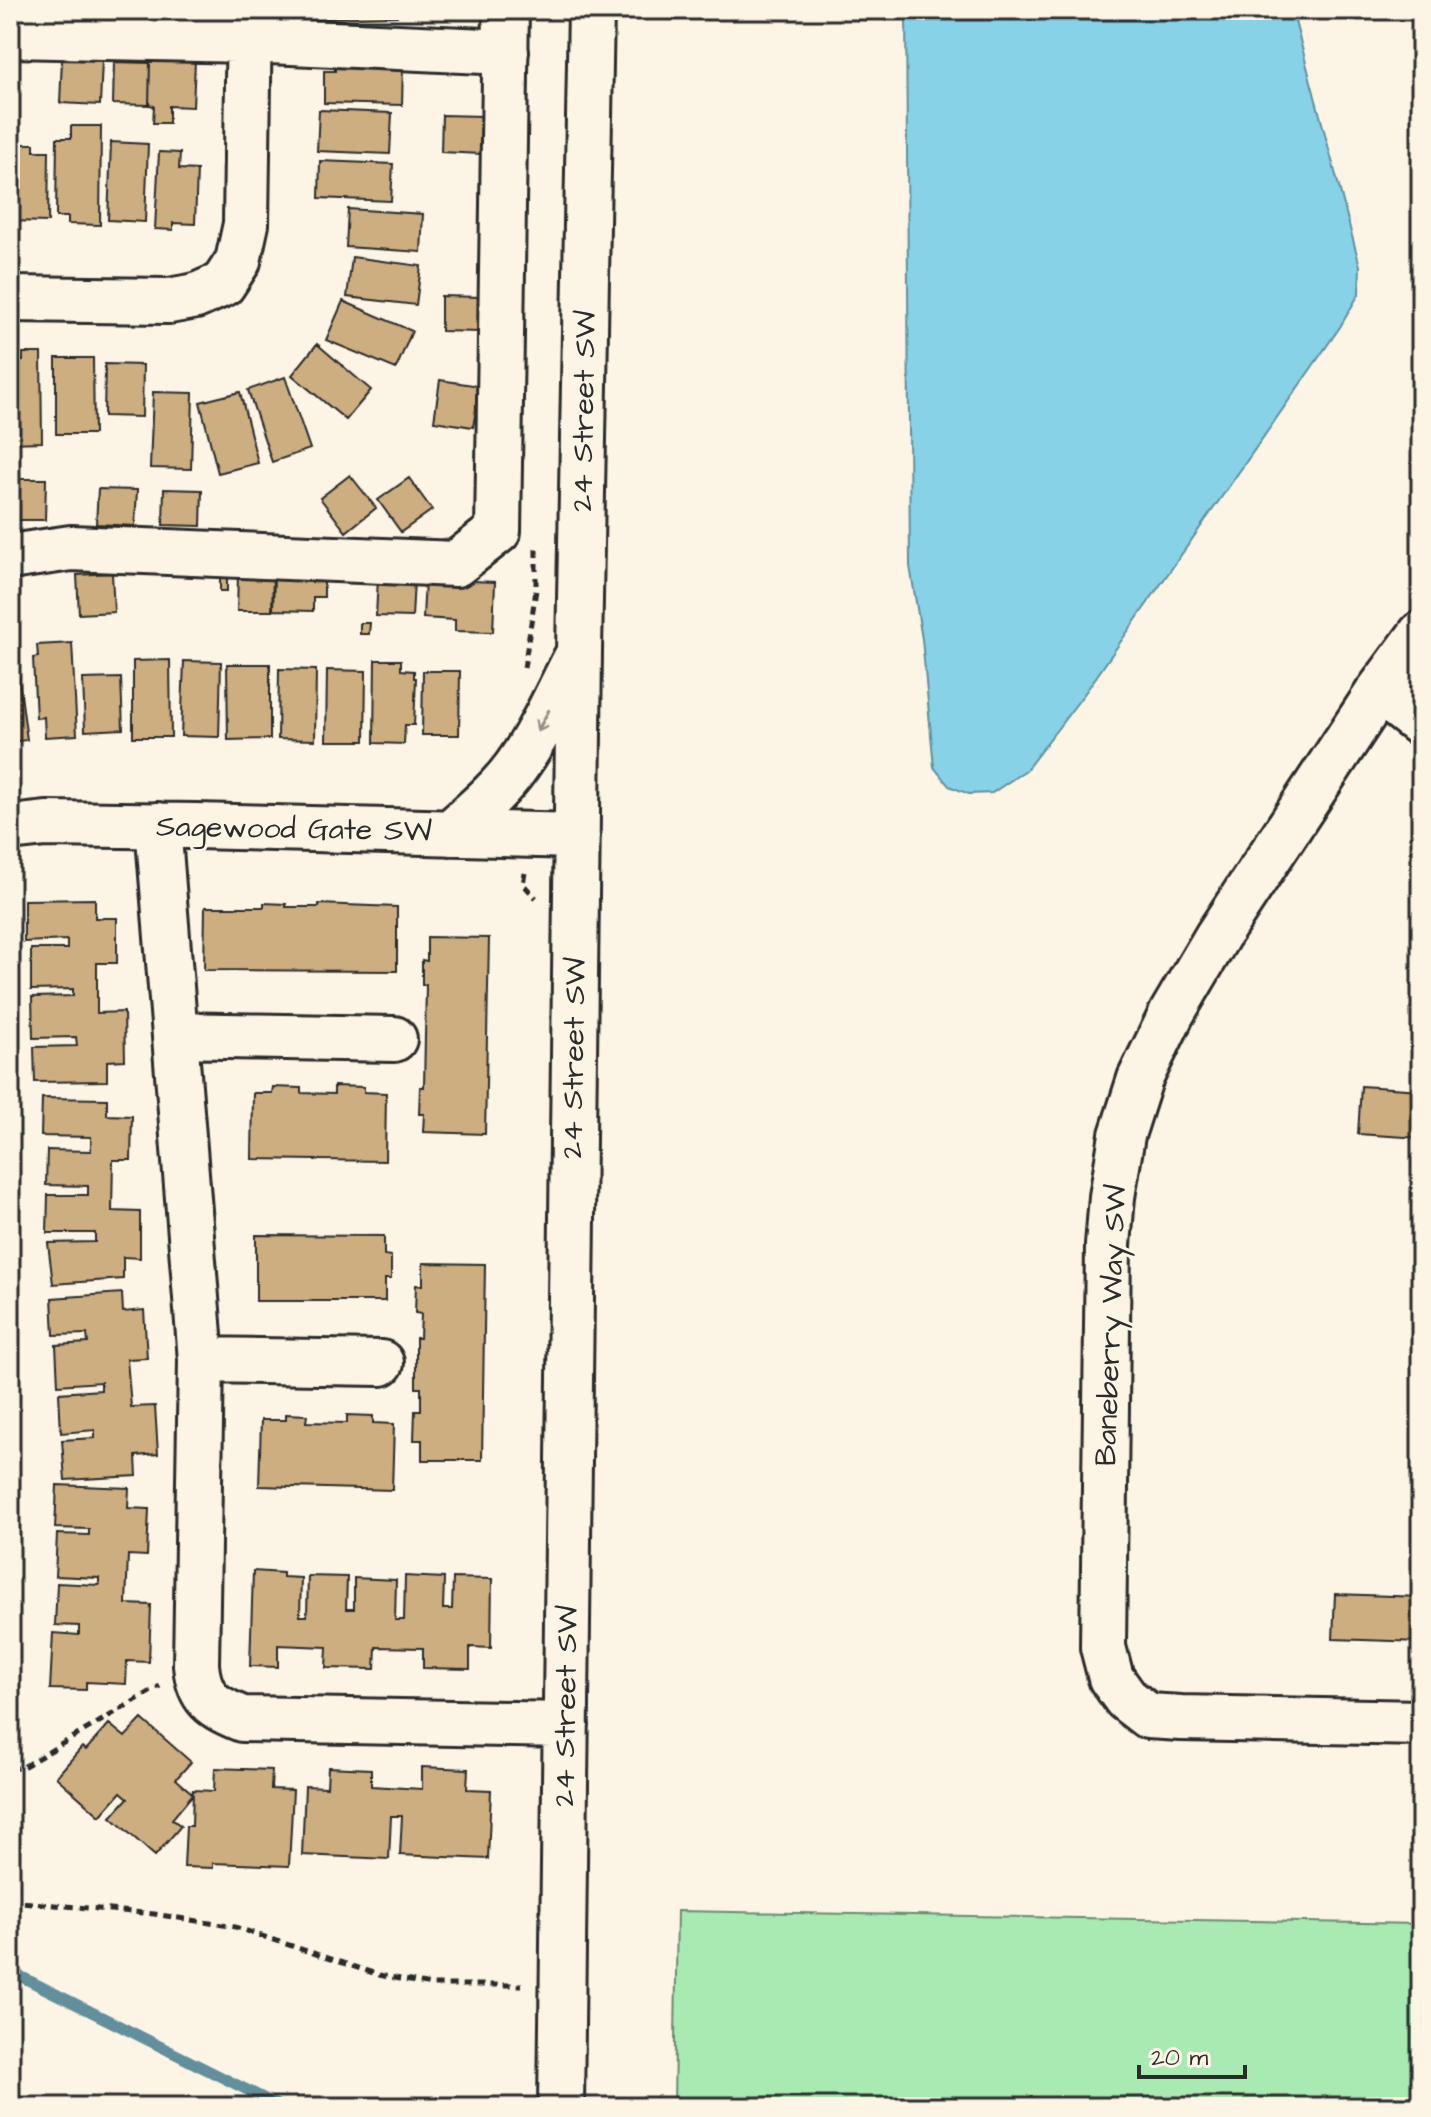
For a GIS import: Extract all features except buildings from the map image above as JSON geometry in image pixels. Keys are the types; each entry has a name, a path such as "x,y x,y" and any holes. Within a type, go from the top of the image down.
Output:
{"street":[{"name":"24 Street SW","path":"561,2107 579,652 591,10"},
{"path":"10,299 169,301 196,296 223,284 238,261 246,224 248,25"},
{"path":"10,35 248,25 506,31 498,531 456,564 71,548 10,557"},
{"name":"Baneberry Way SW","path":"1421,634 1379,691 1218,935 1180,1000 1140,1079 1122,1135 1108,1245 1103,1647 1111,1678 1126,1699 1148,1716 1421,1723"},
{"path":"450,833 514,769 530,746 579,652"},
{"path":"1379,691 1421,724"},
{"name":"Sagewood Gate SW","path":"10,828 46,824 158,825 577,836"},
{"path":"158,825 201,1360 198,1682 205,1697 220,1710 242,1719 566,1725"},
{"path":"175,1035 394,1039"},
{"path":"201,1360 381,1363"}],"path":[{"path":"10,1769 23,1767 196,1665"},
{"path":"10,1901 154,1914 235,1927 379,1975 431,1985 525,1985"}],"green space":[{"path":"677,1911 1421,1924 1421,2107 674,2107"}],"water":[{"path":"906,10 1292,10 1360,266 1359,294 1340,327 1087,690 1026,770 992,793 969,794 949,786 934,767 922,639 910,566"}],"waterway":[{"path":"10,1971 281,2107"}]}
